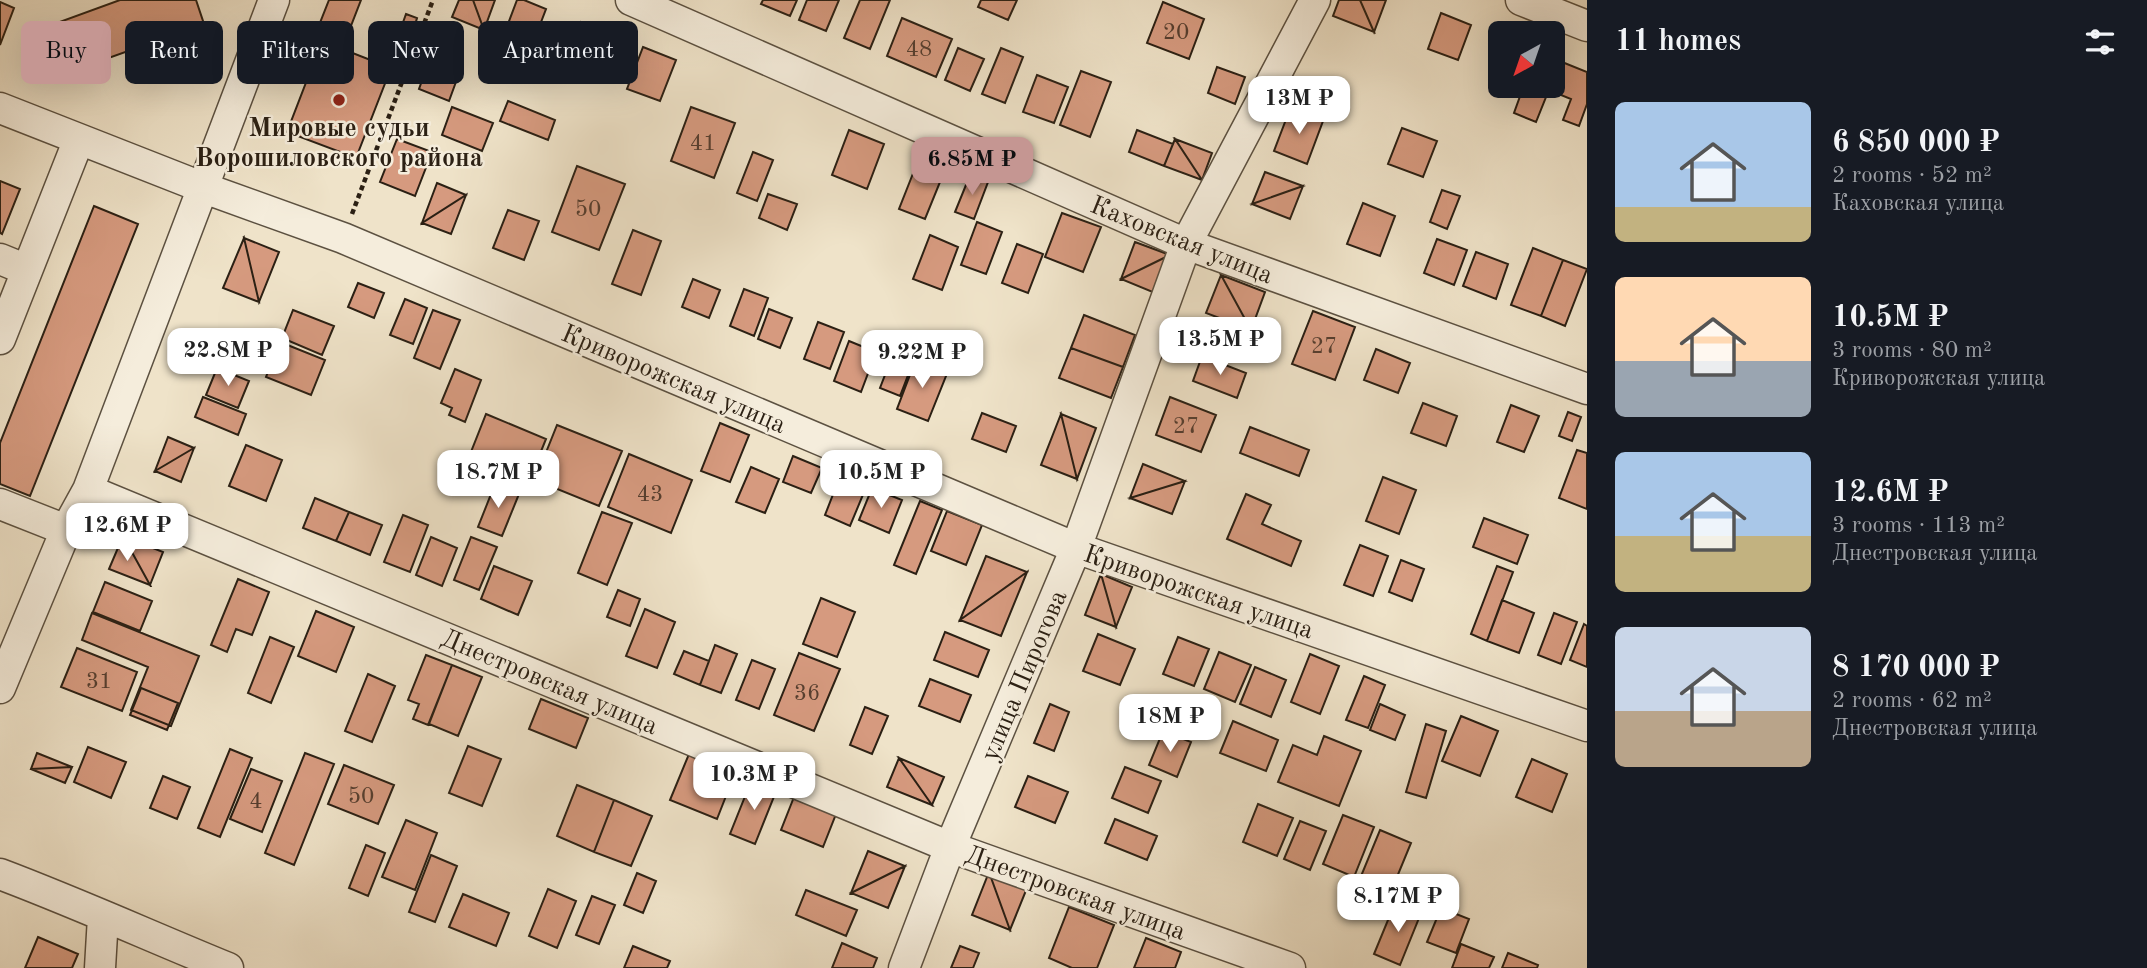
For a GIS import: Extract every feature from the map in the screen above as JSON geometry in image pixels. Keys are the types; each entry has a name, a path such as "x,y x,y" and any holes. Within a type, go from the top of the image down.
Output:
{"street":[{"path":"0,688 66,530 88,490 274,0"},
{"name":"Каховская улица","path":"631,0 1186,244 1587,389"},
{"name":"улица Пирогова","path":"904,968 950,847 1076,548 1186,244 1315,0"},
{"path":"1521,0 1587,26"},
{"name":"Криворожская улица","path":"0,108 204,188 343,238 1076,548 1587,726"},
{"path":"0,339 14,265 79,139"},
{"name":"Днестровская улица","path":"88,490 950,847 1290,968"},
{"path":"0,504 66,530"},
{"path":"0,874 228,968"},
{"path":"100,968 103,917"}],"path":[{"path":"343,238 433,0"}],"building":[{"path":"120,0 196,0 203,21 125,21 125,52 111,57 111,21 62,21"},
{"path":"329,0 361,0 353,21 321,21"},
{"path":"459,0 473,0 481,21 478,21 478,28 452,17"},
{"path":"473,0 495,0 487,21 481,21"},
{"path":"517,0 546,9 541,21 509,21"},
{"path":"763,0 797,0 790,16 761,4"},
{"path":"807,0 839,0 826,31 799,20"},
{"path":"860,0 890,0 870,49 844,38"},
{"path":"981,0 1017,0 1008,20 978,7"},
{"path":"1339,0 1360,0 1374,32 1333,16"},
{"path":"1360,0 1386,0 1374,32"},
{"path":"0,2 14,8 0,45"},
{"path":"1163,2 1204,19 1189,59 1147,43"},
{"path":"1441,13 1471,25 1458,60 1428,49"},
{"path":"406,14 417,18 416,21 404,21"},
{"path":"902,18 952,39 936,77 887,56"},
{"path":"643,47 676,60 660,101 627,89 629,84 638,84 638,60"},
{"path":"958,48 984,59 970,91 945,80"},
{"path":"1001,48 1023,57 1005,103 982,94"},
{"name":"Мировые судьи Ворошиловского района","path":"354,54 368,59 368,84 385,84 356,158 287,132 305,84 354,84"},
{"path":"1565,63 1587,72 1587,104 1579,126 1563,120 1571,99 1565,97"},
{"path":"1217,67 1245,77 1235,104 1208,93"},
{"path":"1081,71 1111,82 1090,137 1060,125"},
{"path":"1037,75 1068,87 1054,123 1023,112"},
{"path":"421,84 455,84 449,101 419,89"},
{"path":"1519,98 1546,98 1536,122 1514,113"},
{"path":"508,101 555,120 548,140 500,121"},
{"path":"452,107 493,123 482,151 442,135"},
{"path":"691,107 735,123 714,178 671,161"},
{"path":"1290,109 1323,121 1307,164 1274,151"},
{"path":"1402,128 1437,141 1423,177 1388,164"},
{"path":"849,130 884,144 867,189 832,175"},
{"path":"1137,130 1173,144 1164,166 1129,152"},
{"path":"397,139 432,152 415,196 380,182"},
{"path":"1175,139 1202,180 1164,166"},
{"path":"1175,139 1212,153 1202,180"},
{"path":"753,152 773,160 757,201 737,193"},
{"path":"577,166 625,184 599,250 552,232"},
{"path":"914,171 940,182 925,219 899,209"},
{"path":"1265,172 1303,186 1252,204"},
{"path":"970,175 988,182 974,219 955,212"},
{"path":"0,181 20,189 2,234 0,233"},
{"path":"437,183 466,195 422,223"},
{"path":"1303,186 1290,219 1252,204"},
{"path":"1442,190 1460,196 1447,229 1430,222"},
{"path":"768,194 797,204 787,230 759,218"},
{"path":"466,195 451,234 422,223"},
{"path":"1363,203 1395,216 1380,256 1347,244"},
{"path":"94,206 138,224 30,496 0,484 0,443"},
{"path":"508,210 539,221 524,260 493,248"},
{"path":"1062,213 1101,227 1083,272 1045,257"},
{"path":"977,222 1002,232 986,274 961,265"},
{"path":"633,230 661,241 641,295 612,284"},
{"path":"930,235 958,247 942,290 913,279"},
{"path":"244,238 279,252 259,302"},
{"path":"244,238 259,302 223,288"},
{"path":"1437,239 1467,250 1454,285 1424,273"},
{"path":"1135,242 1170,255 1121,279"},
{"path":"1017,244 1043,254 1028,293 1002,283"},
{"path":"1533,248 1563,260 1541,316 1511,305"},
{"path":"1476,252 1508,264 1496,299 1463,286"},
{"path":"1170,255 1155,293 1121,279"},
{"path":"1563,260 1587,269 1565,326 1541,316"},
{"path":"1221,275 1265,292 1251,330"},
{"path":"1221,275 1251,330 1206,313"},
{"path":"693,279 720,290 709,318 682,307"},
{"path":"358,283 384,293 374,318 348,307"},
{"path":"744,289 768,298 754,336 730,326"},
{"path":"405,299 427,308 413,344 390,335"},
{"path":"769,309 792,318 780,348 758,339"},
{"path":"293,310 334,326 322,355 282,338"},
{"path":"433,310 460,320 440,369 414,358"},
{"path":"1313,311 1355,327 1335,380 1292,364"},
{"path":"1084,315 1135,335 1123,367 1071,348"},
{"path":"818,322 844,332 830,369 804,359"},
{"path":"849,341 876,352 861,392 834,381"},
{"path":"280,342 325,360 311,395 266,377"},
{"path":"1071,348 1123,367 1111,398 1059,378"},
{"path":"1376,349 1410,363 1398,393 1364,380"},
{"path":"1202,356 1246,373 1237,398 1193,381"},
{"path":"916,359 948,371 928,421 897,409"},
{"path":"890,362 910,370 900,396 880,388"},
{"path":"217,368 249,381 238,408 206,395"},
{"path":"455,369 481,380 465,422 449,415 452,408 441,403"},
{"path":"203,397 246,414 238,435 195,417"},
{"path":"1170,397 1216,415 1201,452 1156,435"},
{"path":"1423,403 1457,416 1446,446 1411,433"},
{"path":"1511,405 1539,416 1524,452 1497,442"},
{"path":"1568,412 1581,417 1572,441 1559,436"},
{"path":"982,413 1016,426 1006,452 972,439"},
{"path":"486,414 546,439 529,481 469,457"},
{"path":"1061,414 1077,479 1041,465"},
{"path":"1061,414 1096,428 1077,479"},
{"path":"720,423 749,435 730,482 701,471"},
{"path":"557,425 622,451 599,506 535,480"},
{"path":"1250,427 1309,450 1299,476 1240,453"},
{"path":"168,437 194,448 155,471"},
{"path":"246,445 282,460 266,501 229,486"},
{"path":"194,448 181,482 155,471"},
{"path":"1577,450 1587,453 1587,509 1559,498"},
{"path":"629,454 692,480 671,533 608,507"},
{"path":"793,456 822,468 811,493 783,482"},
{"path":"1143,464 1185,481 1130,498"},
{"path":"751,467 779,479 765,513 736,502"},
{"path":"841,474 867,485 850,526 825,515"},
{"path":"1383,477 1416,490 1399,534 1366,521"},
{"path":"1185,481 1172,514 1130,498"},
{"path":"495,484 519,494 502,536 478,527"},
{"path":"872,488 902,500 889,533 859,520"},
{"path":"1246,494 1271,505 1262,524 1301,541 1291,566 1227,539"},
{"path":"315,498 349,512 336,541 303,528"},
{"path":"920,501 942,510 916,574 894,565"},
{"path":"947,511 982,525 966,565 931,551"},
{"path":"349,512 382,525 370,555 336,541"},
{"path":"602,512 632,523 607,585 578,573"},
{"path":"403,515 428,525 410,572 384,562"},
{"path":"1484,518 1528,535 1517,564 1473,547"},
{"path":"123,536 163,552 150,585"},
{"path":"123,536 150,585 109,569"},
{"path":"431,537 457,548 442,586 416,575"},
{"path":"471,537 497,547 479,590 454,580"},
{"path":"1360,545 1388,556 1373,596 1344,585"},
{"path":"986,556 1027,572 960,620"},
{"path":"1401,560 1424,569 1412,601 1389,592"},
{"path":"494,566 532,581 518,615 481,599"},
{"path":"1497,566 1513,572 1487,641 1471,634"},
{"path":"1027,572 1001,636 960,620"},
{"path":"1101,574 1132,587 1116,627"},
{"path":"1101,574 1116,627 1085,615"},
{"path":"238,579 269,592 252,635 236,629 227,652 211,645"},
{"path":"105,582 152,601 140,631 93,612"},
{"path":"618,590 640,599 630,626 607,617"},
{"path":"821,598 855,612 837,657 803,644"},
{"path":"1502,600 1534,613 1519,653 1487,641"},
{"path":"645,609 675,622 657,668 626,656"},
{"path":"316,611 354,627 336,672 298,656"},
{"path":"92,613 199,656 171,726 131,710 148,667 82,640"},
{"path":"1554,613 1577,622 1561,664 1538,655"},
{"path":"1584,624 1587,626 1587,667 1570,660"},
{"path":"945,632 989,650 978,677 934,660"},
{"path":"1098,634 1135,649 1120,685 1083,671"},
{"path":"270,637 294,647 271,703 248,693"},
{"path":"1178,637 1209,649 1194,686 1163,674"},
{"path":"715,645 737,654 721,693 700,685"},
{"path":"77,648 137,672 122,711 61,687"},
{"path":"684,651 709,661 700,685 674,674"},
{"path":"1219,652 1251,665 1235,702 1204,689"},
{"path":"799,653 840,669 814,731 774,715"},
{"path":"1310,654 1339,666 1320,714 1291,702"},
{"path":"426,655 452,665 428,725 413,719 419,704 408,700"},
{"path":"752,660 775,669 759,709 736,700"},
{"path":"452,665 482,677 458,736 429,724"},
{"path":"1255,667 1286,680 1271,717 1240,704"},
{"path":"368,674 395,686 372,742 345,731"},
{"path":"1364,676 1385,685 1368,728 1346,720"},
{"path":"930,679 971,695 960,722 919,706"},
{"path":"141,688 178,703 167,730 130,715"},
{"path":"541,699 588,718 576,748 529,729"},
{"path":"1050,704 1069,712 1054,751 1034,743"},
{"path":"1380,704 1405,715 1395,740 1370,730"},
{"path":"865,707 888,716 872,754 850,745"},
{"path":"1461,716 1498,731 1480,776 1442,761"},
{"path":"1233,721 1278,740 1266,771 1220,753"},
{"path":"1426,724 1446,731 1426,798 1406,792"},
{"path":"1163,731 1191,742 1177,777 1149,765"},
{"path":"1324,736 1361,751 1339,806 1278,782 1293,745 1317,755"},
{"path":"468,746 501,759 482,806 449,793"},
{"path":"88,747 126,762 111,798 74,782"},
{"path":"230,749 252,758 220,837 198,828"},
{"path":"37,753 72,767 31,769"},
{"path":"305,753 334,764 294,865 265,853"},
{"path":"689,754 735,773 717,819 670,800"},
{"path":"899,758 932,805 887,787"},
{"path":"899,758 944,777 932,805"},
{"path":"1532,759 1567,774 1552,812 1516,797"},
{"path":"344,765 394,785 378,824 328,804"},
{"path":"72,767 65,783 31,769"},
{"path":"1125,767 1161,781 1148,813 1112,798"},
{"path":"251,769 282,781 262,832 230,819"},
{"path":"163,776 190,787 177,819 150,808"},
{"path":"1028,776 1068,792 1055,823 1015,807"},
{"path":"752,779 777,789 755,844 730,834"},
{"path":"577,785 614,800 594,852 557,836"},
{"path":"794,797 836,814 823,847 781,830"},
{"path":"614,800 652,816 631,866 594,852"},
{"path":"1258,804 1293,818 1277,856 1243,842"},
{"path":"1343,815 1374,827 1354,877 1323,864"},
{"path":"1115,819 1157,836 1147,860 1105,843"},
{"path":"406,820 437,833 415,890 382,877"},
{"path":"1300,821 1326,831 1310,870 1284,859"},
{"path":"1380,830 1411,843 1390,894 1359,881"},
{"path":"366,845 385,853 368,896 349,888"},
{"path":"868,851 905,866 851,893"},
{"path":"431,855 457,866 435,922 409,912"},
{"path":"905,866 888,908 851,893"},
{"path":"989,872 1027,888 1010,930"},
{"path":"989,872 1010,930 972,915"},
{"path":"637,873 656,881 643,913 624,905"},
{"path":"548,889 576,901 557,948 529,936"},
{"path":"806,890 857,910 846,936 796,915"},
{"path":"463,894 509,913 496,946 449,927"},
{"path":"592,896 615,905 599,944 576,935"},
{"path":"1395,903 1421,913 1400,965 1374,954"},
{"path":"1069,907 1114,925 1097,968 1072,968 1049,958"},
{"path":"1441,908 1469,919 1456,953 1427,942"},
{"path":"38,937 78,954 72,968 25,968"},
{"path":"1146,938 1181,952 1175,968 1134,968"},
{"path":"842,943 877,958 873,968 832,968"},
{"path":"1461,944 1494,957 1489,968 1452,968"},
{"path":"633,946 670,961 667,968 624,968"},
{"path":"960,946 979,953 973,968 951,968"},
{"path":"1508,953 1538,965 1537,968 1502,968"}],"place":[{"name":"Мировые судьи Ворошиловского района","path":"339,100"}]}
